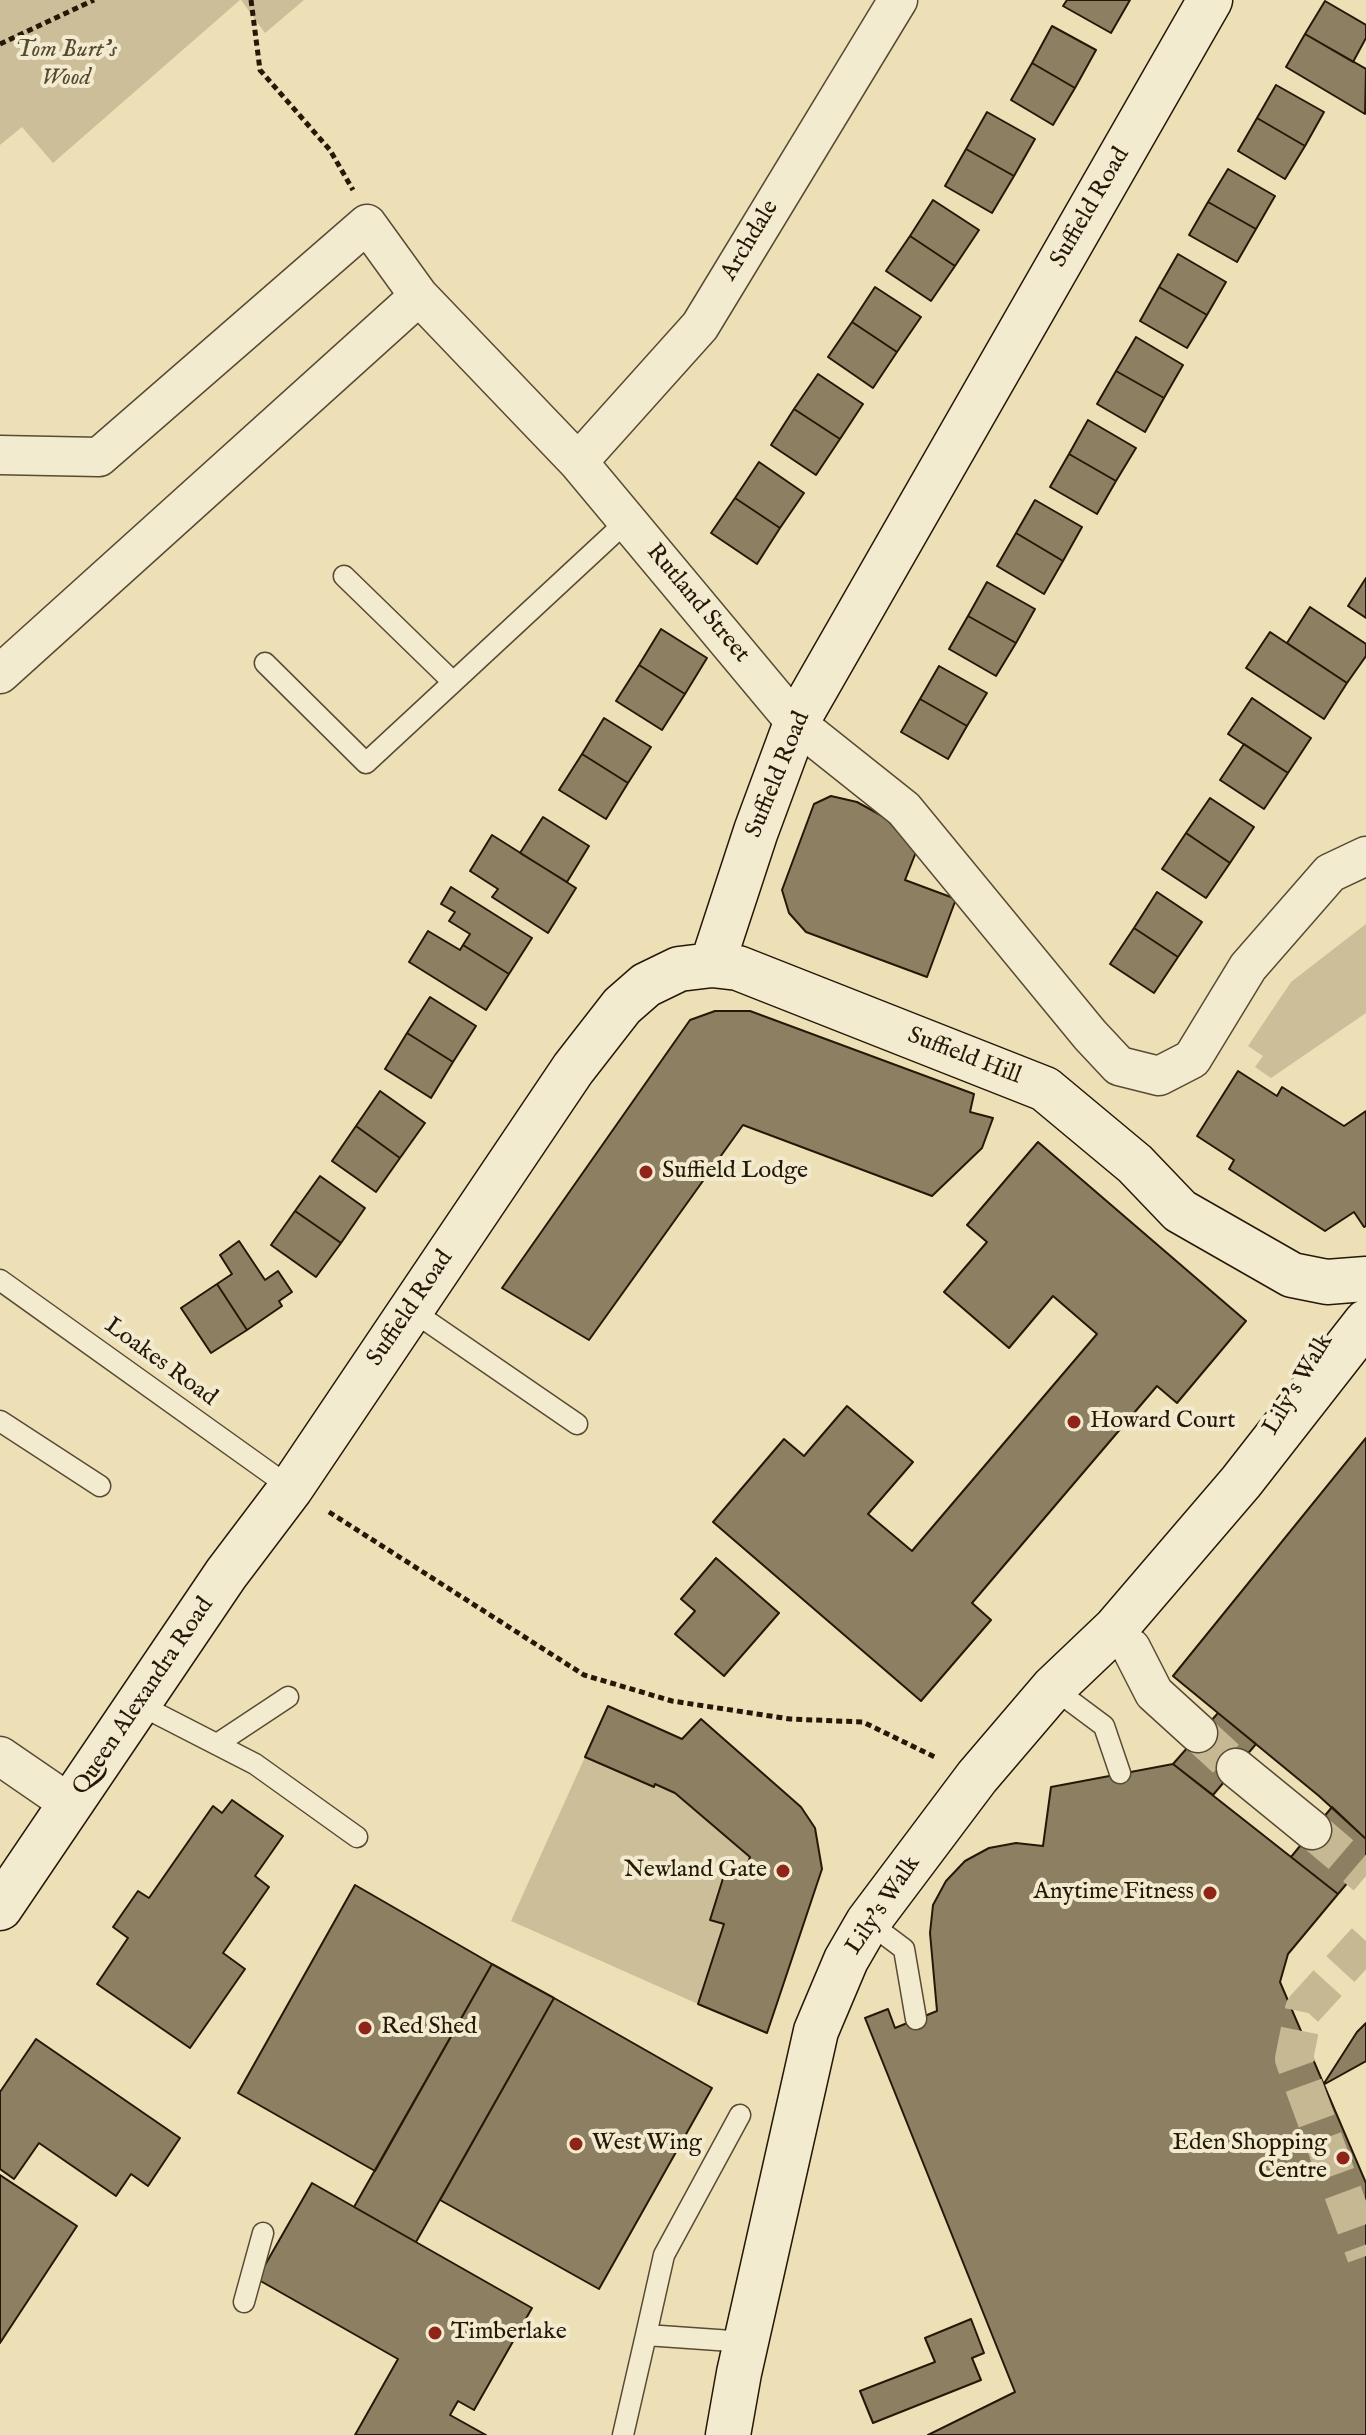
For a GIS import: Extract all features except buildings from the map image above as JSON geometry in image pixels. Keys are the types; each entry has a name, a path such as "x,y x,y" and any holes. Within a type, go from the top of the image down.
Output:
{"street":[{"name":"Archdale","path":"578,462 700,326 898,0"},
{"name":"Suffield Road","path":"291,1488 573,1069 622,1006 646,985 679,969 712,965 796,723 1210,0"},
{"name":"Rutland Street","path":"367,224 419,296 578,462 796,723 904,809 1119,1066 1159,1076 1192,1059 1248,967 1330,873 1366,856"},
{"path":"0,455 99,457 367,224"},
{"path":"0,674 419,296"},
{"name":"Suffield Hill","path":"712,965 738,968 1045,1089 1135,1164 1180,1211 1292,1275 1346,1280"},
{"name":"Suffield Hill","path":"1180,1211 1311,1261 1341,1269 1366,1260"},
{"name":"Lily's Walk","path":"1241,1482 1334,1327 1346,1280"},
{"name":"Lily's Walk","path":"728,2435 816,2031 846,1960 868,1922 977,1777 1053,1688 1115,1629 1241,1482 1366,1322"},
{"name":"Queen Alexandra Road","path":"0,1908 226,1574 291,1488"},
{"path":"1131,1648 1154,1693 1198,1733"},
{"path":"0,1756 70,1804"},
{"path":"1236,1768 1312,1830"}],"lane":[{"path":"265,663 366,763 627,521"},
{"path":"344,576 453,682"},
{"name":"Loakes Road","path":"0,1280 291,1488"},
{"path":"411,1310 577,1424"},
{"path":"0,1421 100,1486"},
{"path":"1053,1688 1104,1726 1120,1773"},
{"path":"217,1744 288,1697"},
{"path":"140,1705 255,1764 357,1837"},
{"path":"868,1922 904,1949 916,2019"},
{"path":"623,2435 664,2255 740,2115"},
{"path":"244,2302 263,2233"},
{"path":"646,2335 746,2342"}],"path":[{"path":"0,44 94,0"},
{"path":"251,0 260,70 330,150 353,189 367,224"},
{"path":"291,1488 584,1675 672,1701 790,1719 863,1722 977,1777"}],"green space":[{"name":"Tom Burt's Wood","path":"0,0 240,0 53,163 22,127 0,145"},
{"path":"241,0 304,0 265,33"},
{"path":"1366,924 1366,1013 1271,1078 1255,1067 1263,1056 1248,1046 1291,982"},
{"path":"585,1757 675,1793 750,1857 743,1878 725,1873 710,1920 724,1924 698,2004 511,1921"}],"tunnel":[{"path":"1198,1733 1236,1768"},
{"path":"1312,1830 1366,1876"},
{"path":"1366,1941 1304,2009 1294,2059 1366,2256"}],"place":[{"name":"Suffield Lodge","path":"646,1172"},
{"name":"Howard Court","path":"1074,1422"},
{"name":"Newland Gate","path":"783,1871"},
{"name":"Anytime Fitness","path":"1210,1893"},
{"name":"Red Shed","path":"365,2028"},
{"name":"West Wing","path":"576,2144"},
{"name":"Eden Shopping Centre","path":"1343,2158"},
{"name":"Timberlake","path":"435,2333"}]}
